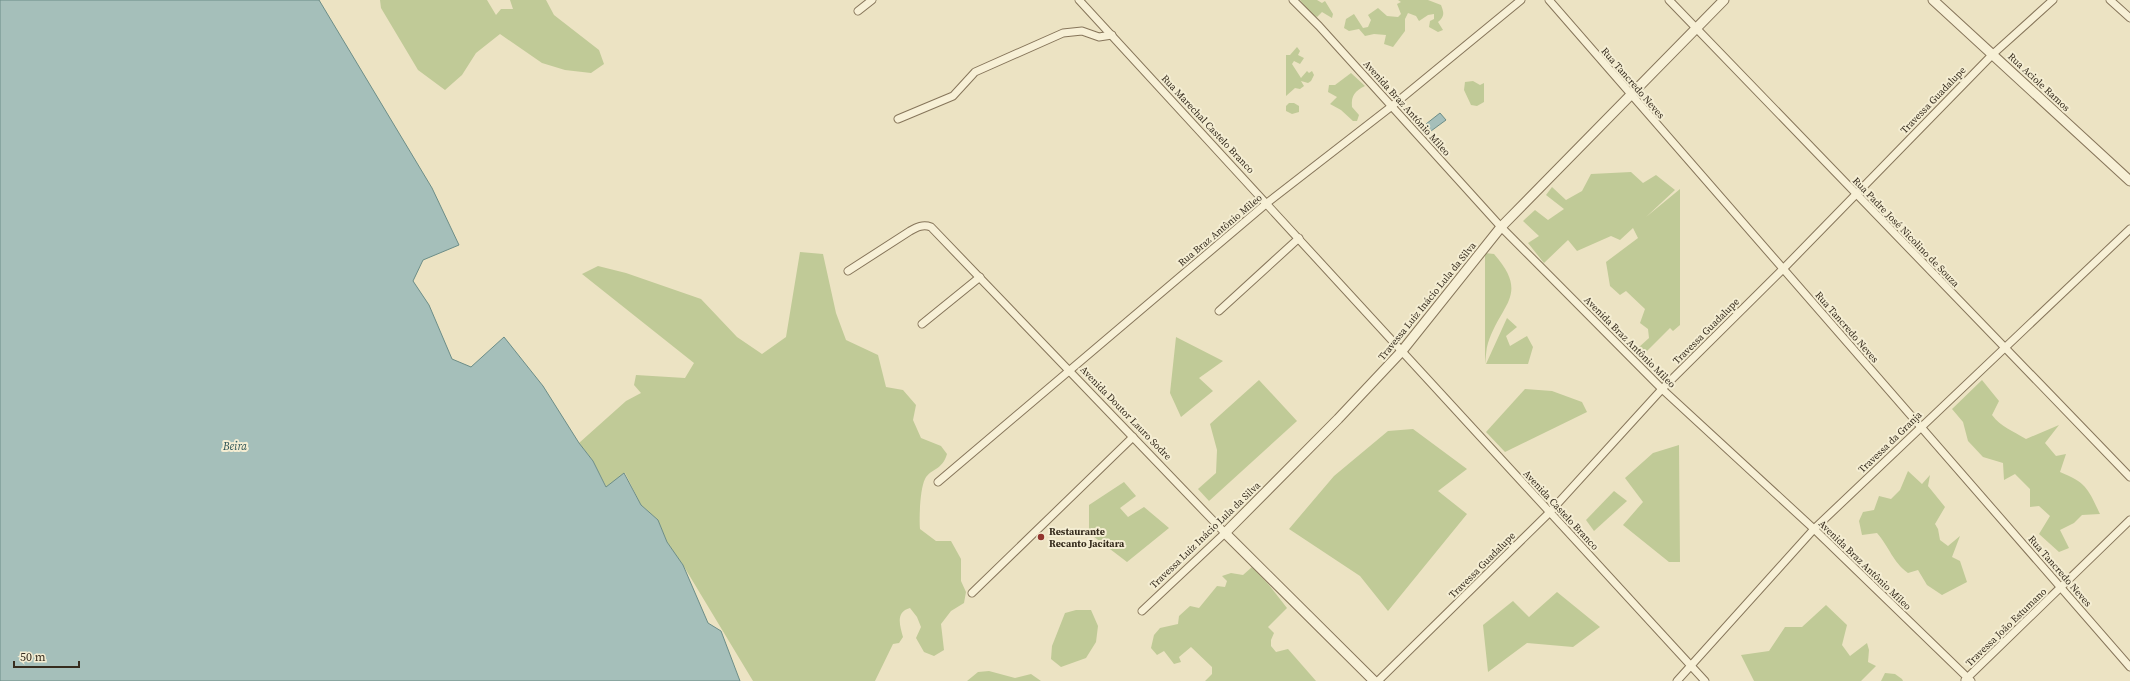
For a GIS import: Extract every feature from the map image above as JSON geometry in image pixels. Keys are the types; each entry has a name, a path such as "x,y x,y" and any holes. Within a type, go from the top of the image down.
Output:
{"street":[{"path":"858,11 872,0"},
{"name":"Rua Marechal Castelo Branco","path":"1079,0 1267,202 1402,351"},
{"name":"Avenida Braz Antônio Mileo","path":"1293,0 1319,26 1501,227 1662,389 1814,529 1968,680"},
{"name":"Rua Braz Antônio Mileo","path":"938,482 1071,371 1267,202 1392,106 1520,0"},
{"name":"Rua Tancredo Neves","path":"1549,0 1631,96 1921,426 2130,667"},
{"name":"Rua Padre José Nicolino de Souza","path":"1669,0 2130,477"},
{"name":"Travessa Luiz Inácio Lula da Silva","path":"1142,611 1225,533 1338,419 1402,351 1501,227 1724,0"},
{"name":"Rua Aciole Ramos","path":"1934,0 2130,181"},
{"name":"Travessa Guadalupe","path":"1378,681 1549,513 1662,389 1783,269 1993,54 2053,0"},
{"path":"2110,0 2130,18"},
{"path":"898,119 953,96 975,72 1063,33 1082,31 1099,37 1112,35"},
{"name":"Avenida Doutor Lauro Sodre","path":"848,271 910,231 926,225 931,226 1225,533 1374,681"},
{"name":"Travessa da Granja","path":"1677,681 1814,529 2130,229"},
{"path":"1219,311 1299,238"},
{"path":"922,324 980,277"},
{"name":"Avenida Castelo Branco","path":"1402,351 1549,513 1706,681"},
{"path":"972,593 1133,437"},
{"name":"Travessa João Estumano","path":"1968,680 2130,520"}],"green space":[{"path":"380,0 487,0 496,15 501,9 513,9 510,0 546,0 554,15 599,50 604,64 591,73 565,70 542,63 500,34 476,53 462,75 445,90 418,70 381,8"},
{"path":"1300,0 1317,0 1322,3 1325,1 1333,14 1332,18 1322,12 1317,17 1310,13"},
{"path":"1398,0 1428,0 1441,5 1443,14 1442,18 1438,22 1443,30 1438,32 1429,27 1430,21 1434,19 1434,14 1428,15 1419,21 1416,16 1408,13 1405,19 1405,31 1393,47 1384,44 1386,35 1374,34 1365,36 1359,29 1349,31 1344,28 1346,19 1354,14 1363,28 1368,27 1371,20 1368,15 1378,8 1387,16 1398,17 1401,14 1397,4 1401,2"},
{"path":"1297,47 1300,51 1298,55 1304,58 1300,64 1294,61 1292,64 1301,78 1307,71 1309,73 1312,71 1314,75 1308,83 1301,81 1304,86 1300,89 1295,88 1286,96 1286,55 1290,55"},
{"path":"1351,73 1365,86 1354,94 1352,99 1352,107 1359,115 1357,121 1353,121 1341,110 1330,104 1337,97 1328,92 1329,85 1335,85"},
{"path":"1473,81 1480,85 1484,83 1484,102 1477,106 1471,105 1464,90 1465,82"},
{"path":"1289,103 1294,103 1299,106 1299,112 1292,114 1286,111 1286,106"},
{"path":"1631,172 1643,183 1656,175 1675,190 1646,217 1680,189 1680,325 1673,331 1670,328 1644,354 1638,348 1649,338 1648,329 1640,323 1645,309 1626,291 1620,295 1610,286 1606,262 1638,238 1633,228 1620,240 1611,236 1577,251 1568,240 1544,263 1528,243 1539,236 1523,221 1535,210 1548,220 1564,209 1546,195 1552,187 1566,200 1582,191 1591,174"},
{"path":"800,252 823,254 836,313 846,340 878,355 886,387 903,390 916,405 913,420 921,438 941,446 947,454 942,464 927,475 923,484 920,504 920,529 936,541 951,541 961,559 961,581 966,592 964,603 951,611 941,624 944,650 934,656 924,652 916,638 921,627 917,617 910,608 905,610 900,616 903,637 899,643 893,644 875,681 753,681 683,565 667,542 658,520 641,505 625,473 607,488 593,461 579,443 626,401 641,393 634,385 636,375 685,378 694,363 582,274 598,266 626,273 701,299 737,337 762,354 786,337"},
{"path":"1485,253 1494,254 1505,268 1510,280 1511,290 1509,299 1493,329 1488,343 1485,364"},
{"path":"1507,318 1517,327 1506,336 1510,346 1527,336 1533,347 1528,364 1486,364"},
{"path":"1176,337 1223,361 1199,378 1213,391 1181,417 1170,393"},
{"path":"1259,380 1297,421 1209,501 1198,489 1216,473 1217,450 1210,424"},
{"path":"1982,380 1999,401 1992,415 1999,423 2026,439 2059,425 2045,443 2056,456 2066,454 2060,472 2076,480 2086,488 2100,514 2082,515 2074,523 2060,530 2069,548 2059,552 2039,534 2050,516 2039,506 2030,507 2030,489 2015,474 2004,480 2003,463 1983,457 1968,441 1963,422 1952,409"},
{"path":"1525,389 1552,391 1582,402 1587,412 1505,452 1486,432"},
{"path":"1413,429 1467,469 1438,491 1467,514 1388,611 1360,576 1289,529 1334,476 1388,431"},
{"path":"1679,445 1680,562 1669,562 1623,525 1643,502 1625,478 1653,453"},
{"path":"1908,471 1922,484 1930,475 1928,486 1945,507 1935,524 1938,529 1940,540 1948,546 1960,536 1952,557 1960,561 1967,582 1942,595 1927,585 1918,570 1908,573 1898,564 1877,533 1862,535 1859,521 1863,512 1874,510 1879,496 1891,499 1900,490"},
{"path":"1124,482 1136,496 1120,508 1128,517 1144,507 1169,528 1127,562 1089,533 1089,505"},
{"path":"1614,491 1627,501 1594,531 1586,520"},
{"path":"1252,567 1269,585 1287,608 1268,627 1274,633 1271,640 1271,646 1276,652 1288,649 1316,681 1205,681 1212,674 1212,667 1191,647 1179,657 1181,662 1174,664 1164,651 1157,655 1151,648 1154,635 1160,628 1178,624 1179,616 1190,606 1199,608 1217,586 1225,587 1227,581 1222,576 1231,573 1243,575"},
{"path":"1557,592 1600,627 1573,647 1527,643 1488,672 1483,625 1513,601 1529,617"},
{"path":"1826,605 1847,625 1842,645 1850,656 1867,643 1869,650 1868,662 1876,666 1861,681 1754,681 1741,655 1769,651 1785,627 1802,627"},
{"path":"1076,610 1091,610 1098,626 1096,642 1086,658 1061,667 1051,659 1052,646 1065,613"},
{"path":"989,671 1015,678 1031,674 1041,681 967,681 978,672"},
{"path":"1885,673 1895,674 1903,681 1881,681"}],"water":[{"name":"Beira","path":"0,0 319,0 432,188 459,245 423,260 413,281 429,305 452,359 471,367 504,337 543,386 579,443 593,461 606,487 624,473 641,505 658,520 667,542 683,565 708,623 721,631 740,681 0,681"},
{"path":"1440,113 1446,120 1431,131 1426,124"}],"place":[{"name":"Restaurante Recanto Jacitara","path":"1041,537"}]}
